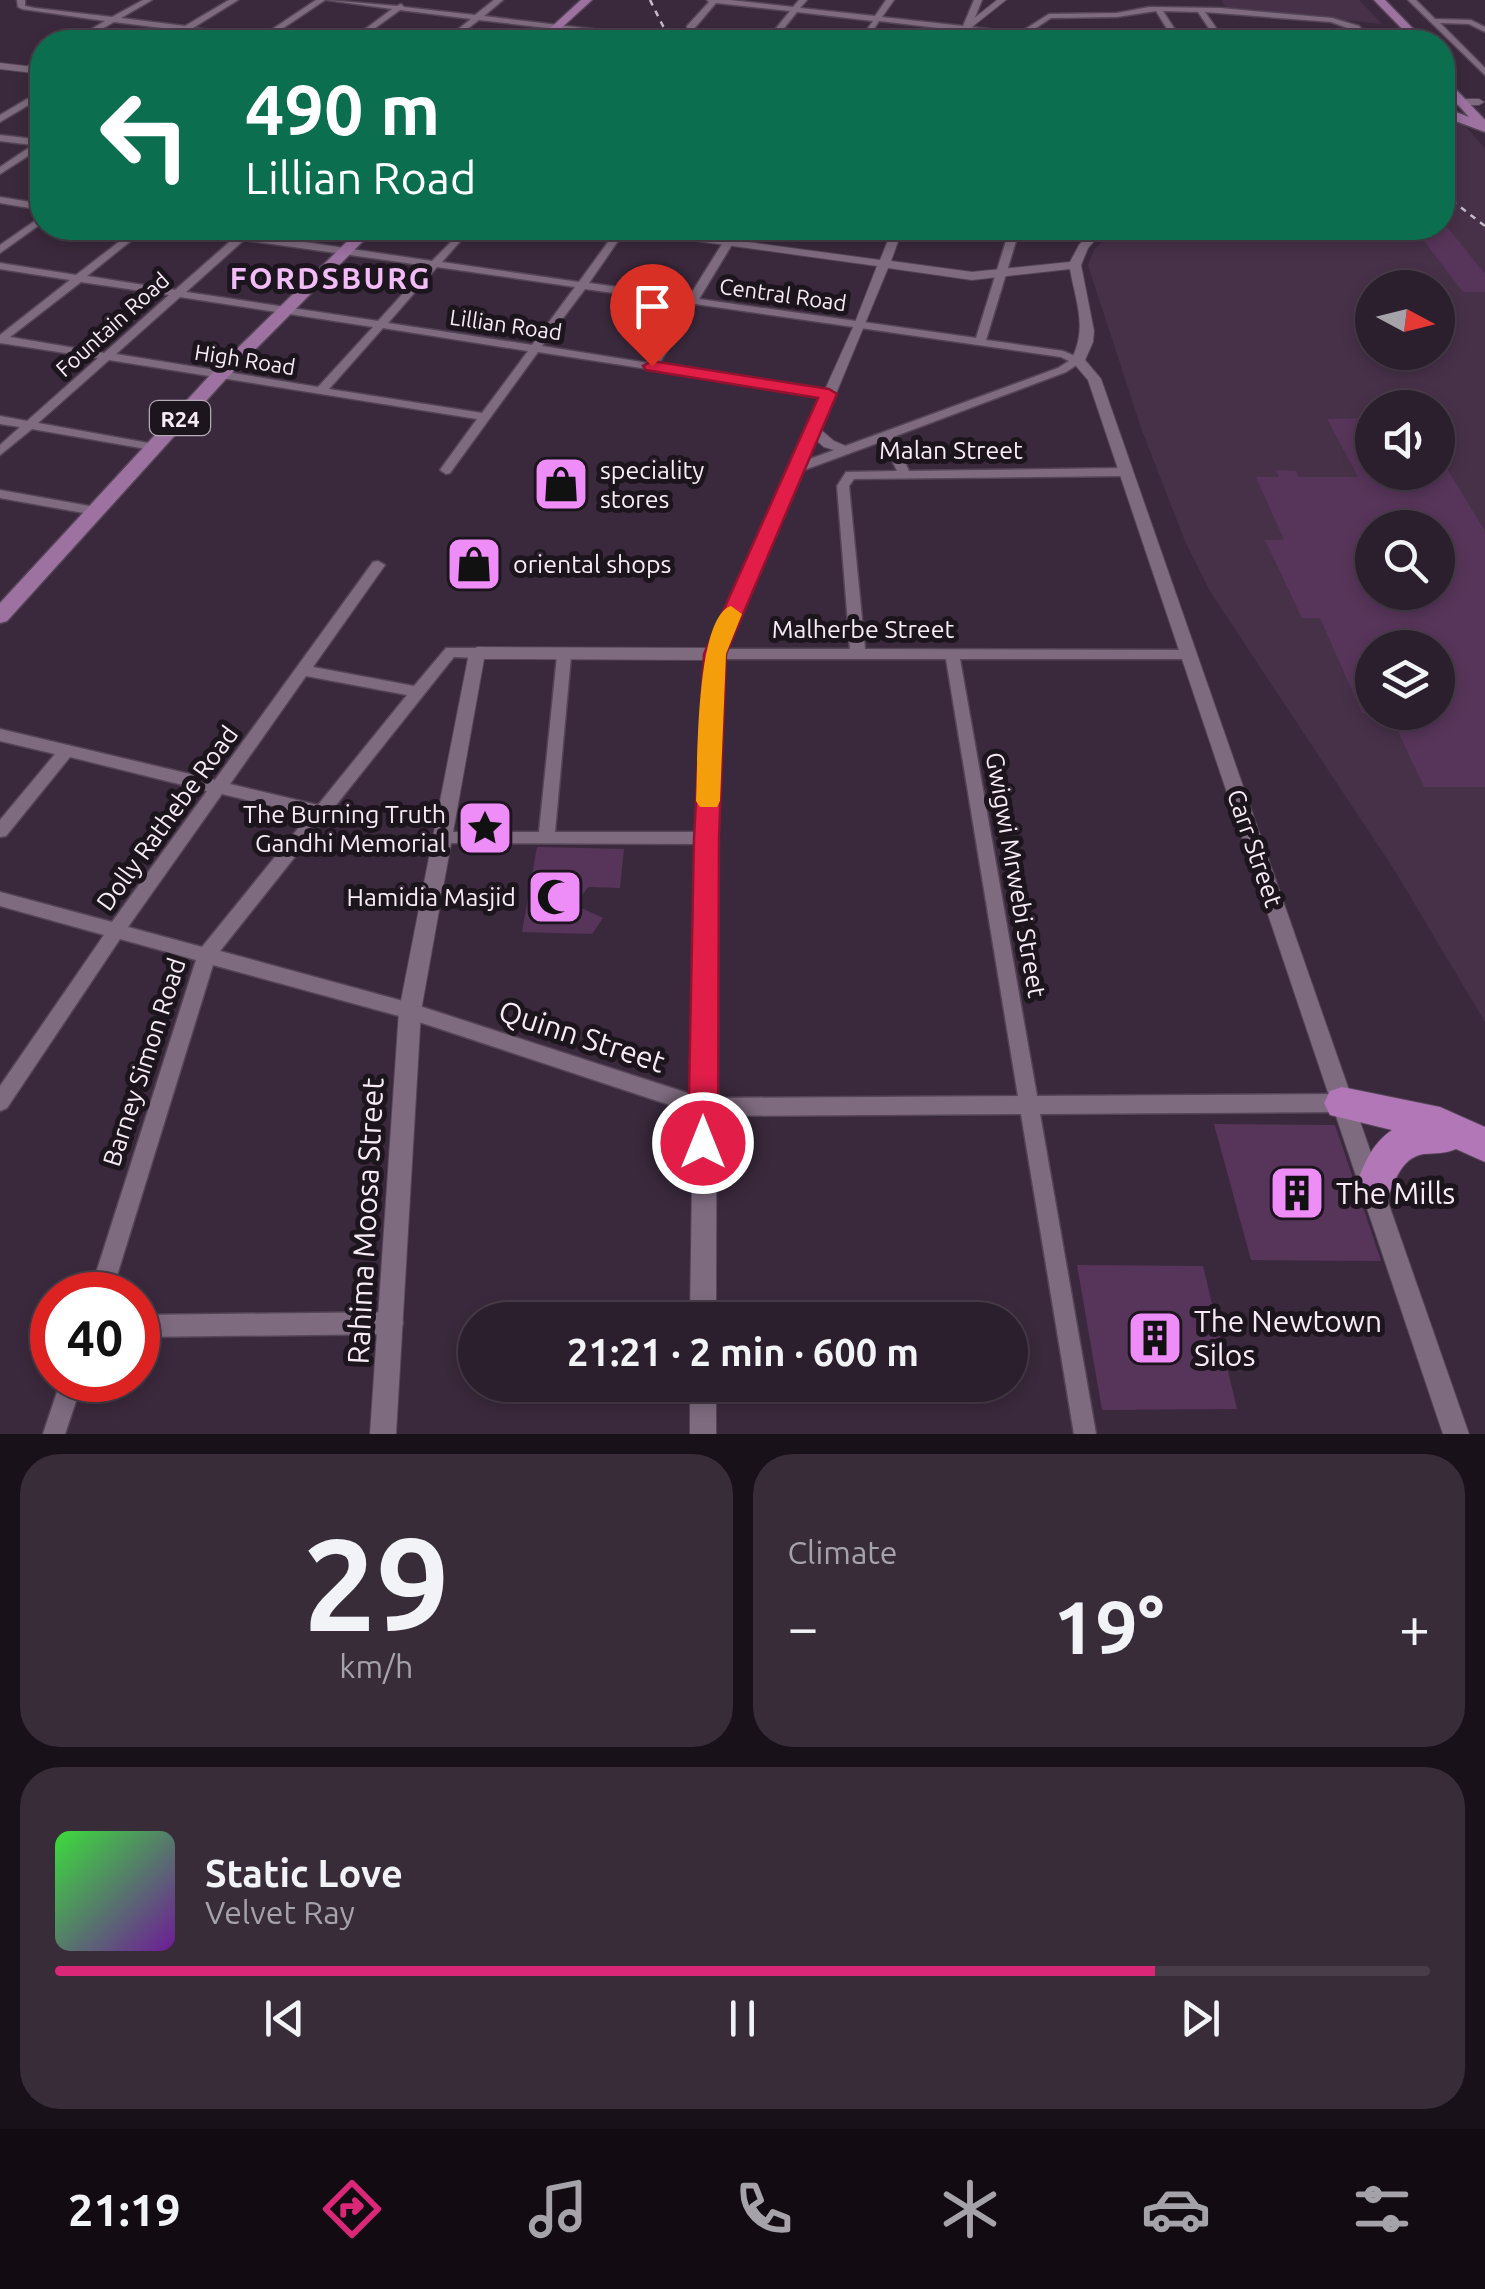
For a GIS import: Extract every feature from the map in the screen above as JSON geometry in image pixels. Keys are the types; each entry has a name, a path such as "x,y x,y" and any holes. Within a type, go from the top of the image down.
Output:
{"highway":[{"path":"1342,1103 1440,1124 1483,1143"},
{"path":"1373,1189 1382,1161 1404,1140 1426,1135 1483,1143"}],"main road":[{"path":"554,30 587,0"},
{"path":"1367,0 1396,30"},
{"path":"1379,0 1408,30"},
{"path":"1455,77 1483,104"},
{"path":"1455,93 1485,128"},
{"path":"1455,115 1485,128"},
{"name":"R24","path":"3,608 219,376 356,240"}],"street":[{"path":"21,0 25,9 186,30 234,0"},
{"path":"95,30 148,0"},
{"path":"277,30 322,0"},
{"path":"332,0 575,30"},
{"path":"369,30 410,0"},
{"path":"462,30 499,0"},
{"path":"690,28 714,0 974,30"},
{"path":"778,30 802,0"},
{"path":"870,30 890,0"},
{"path":"966,29 978,0"},
{"path":"966,29 1002,0"},
{"path":"1214,0 1220,10"},
{"path":"1412,0 1441,30"},
{"path":"1158,9 1171,30"},
{"path":"1029,30 1049,16 1118,15 1158,9 1298,16 1346,23 1354,30"},
{"path":"1200,10 1214,30"},
{"path":"1248,12 1262,30"},
{"path":"1118,15 1125,29"},
{"path":"1298,16 1309,30"},
{"path":"1432,21 1471,22 1484,28"},
{"path":"1455,44 1485,73"},
{"path":"0,66 30,69"},
{"path":"1455,102 1483,104"},
{"path":"0,119 30,104"},
{"path":"0,105 19,107"},
{"path":"0,138 30,145"},
{"path":"0,171 30,153"},
{"path":"0,200 30,205"},
{"path":"0,250 30,227"},
{"path":"0,339 127,240"},
{"name":"Fountain Road","path":"0,451 238,240"},
{"name":"Central Road","path":"288,240 1063,354 1078,360"},
{"path":"320,391 455,240"},
{"path":"446,470 615,240"},
{"path":"707,240 972,276 1075,265"},
{"path":"652,366 730,240"},
{"path":"703,1302 707,838 715,654 792,470 860,325 893,240"},
{"path":"980,342 1011,240"},
{"path":"792,470 1062,370 1078,360 1088,342 1088,331 1075,265 1089,240"},
{"name":"Lillian Road","path":"0,266 829,394"},
{"name":"High Road","path":"0,339 484,417"},
{"name":"Carr Street","path":"1078,360 1094,379 1120,472 1188,654 1456,1434"},
{"path":"0,420 154,448"},
{"path":"812,430 830,444 848,450"},
{"path":"886,435 904,473"},
{"name":"Malan Street","path":"858,655 844,479 856,474 1120,472"},
{"path":"0,494 96,511"},
{"name":"Dolly Rathebe Road","path":"0,1101 117,928 378,565"},
{"name":"Barney Simon Road","path":"107,1272 207,954 451,652 477,653"},
{"name":"Malherbe Street","path":"477,653 1188,654"},
{"name":"Rahima Moosa Street","path":"383,1434 410,1011 477,653"},
{"name":"Gwigwi Mrwebi Street","path":"952,654 1086,1434"},
{"path":"546,838 564,656"},
{"path":"304,670 417,692"},
{"path":"0,735 321,812"},
{"path":"0,831 67,750"},
{"path":"444,838 707,838"},
{"name":"Quinn Street","path":"0,899 410,1011 703,1107 1342,1103"},
{"path":"160,1326 392,1324"},
{"path":"54,1434 65,1402"},
{"path":"703,1402 703,1434"}],"shaded area":[{"path":"1221,0 1359,0 1382,24 1227,9"},
{"path":"1455,119 1485,148 1485,1022 1395,871 1211,593 1185,541 1141,428 1088,265 1094,250 1104,240 1455,240"}],"building":[{"path":"1455,237 1485,274 1485,292 1463,292 1455,282 1455,270 1446,270 1423,240 1455,240"},
{"path":"1355,418 1355,471 1327,419"},
{"path":"1276,470 1296,471 1299,477 1355,477 1355,490 1455,490 1455,482 1485,531 1485,787 1424,787 1397,730 1455,730 1455,630 1355,630 1355,697 1320,618 1302,618 1265,540 1284,540 1256,477 1279,477"},
{"name":"Hamidia Masjid","path":"537,847 624,849 620,888 588,887 575,905 603,918 592,934 522,932"},
{"name":"The Mills","path":"1214,1124 1335,1125 1354,1181 1356,1203 1363,1207 1381,1261 1251,1260"},
{"name":"The Newtown Silos","path":"1077,1265 1203,1266 1237,1409 1102,1410"}],"railway":[{"path":"650,0 668,30"},
{"path":"1455,203 1485,226"}],"slow traffic":[{"path":"708,801 715,654 731,614"}],"place":[{"name":"speciality stores","path":"561,484"},
{"name":"oriental shops","path":"474,564"},
{"name":"The Burning Truth Gandhi Memorial","path":"485,828"},
{"name":"Hamidia Masjid","path":"555,897"},
{"name":"The Mills","path":"1297,1193"},
{"name":"The Newtown Silos","path":"1155,1338"}],"district":[{"name":"FORDSBURG","path":"331,278"}],"route":[{"path":"652,366 829,394 792,470 715,654 707,838 703,1143"}]}
